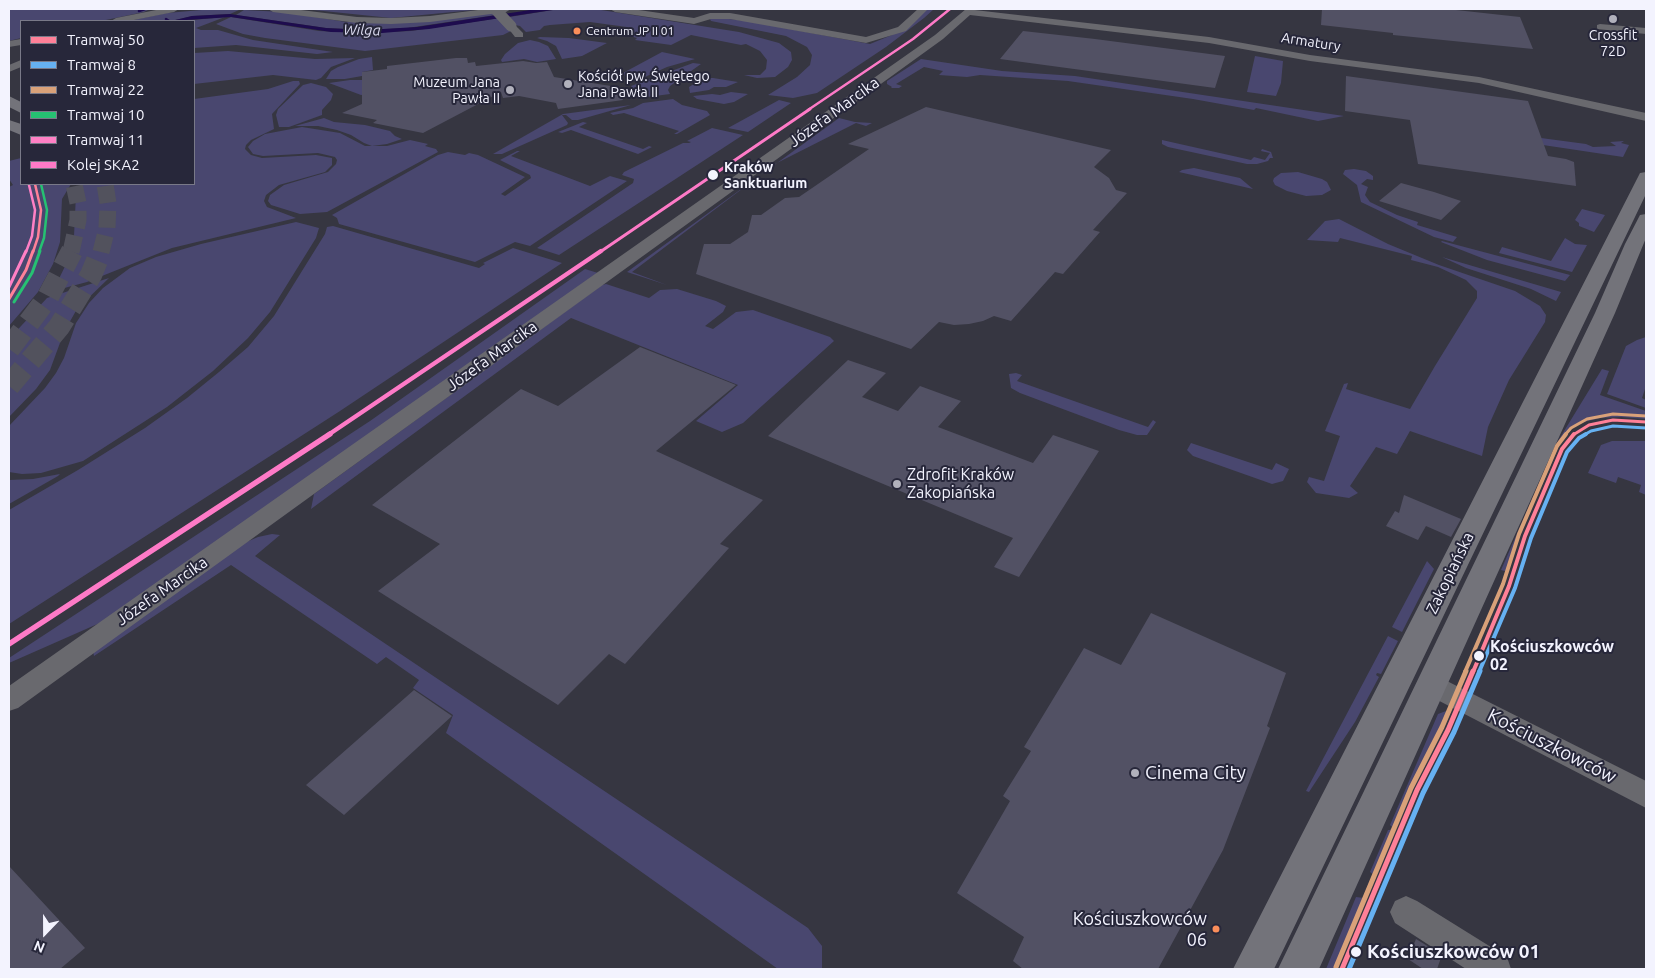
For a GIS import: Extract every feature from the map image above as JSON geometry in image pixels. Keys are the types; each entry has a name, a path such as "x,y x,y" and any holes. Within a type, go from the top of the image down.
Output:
{"main road":[{"path":"9,100 20,110"},
{"name":"Zakopiańska","path":"1253,969 1646,177"},
{"name":"Zakopiańska","path":"1298,969 1605,313 1646,219"}],"street":[{"path":"120,20 160,9"},
{"path":"169,9 185,9"},
{"path":"128,18 174,9"},
{"path":"273,9 357,20 384,21 430,19 506,9"},
{"path":"495,9 519,36"},
{"path":"615,9 694,21 710,16 730,16 866,40 883,36 902,28 923,9"},
{"name":"Armatury","path":"970,10 1203,39 1310,58 1479,80 1646,116"},
{"name":"Józefa Marcika","path":"9,700 932,42 970,10"},
{"path":"1600,26 1646,30"},
{"name":"Kościuszkowców","path":"1430,684 1646,795"},
{"path":"1406,912 1495,969"}],"shaded area":[{"path":"9,9 150,9 106,20 20,20 20,38 9,41"},
{"path":"213,9 239,10 230,14 192,16 175,20 133,20 167,13"},
{"path":"304,9 470,9 474,10 391,18"},
{"path":"559,9 595,9 739,32 779,43 791,52 792,60 788,67 775,77 757,78 744,75 760,75 766,69 767,60 760,51 746,44 741,45 691,35 671,45 635,40 637,38 623,34 634,28 590,22 550,25 544,26 540,30 526,32 520,26 515,25 509,17"},
{"path":"926,9 934,9 886,47 817,93 793,98 768,95 797,77 810,65 812,55 807,47 786,36 711,21 710,19 720,18 747,21 870,44 892,35"},
{"path":"244,10 284,12 346,22 495,13 496,15 407,28 366,30 326,28 236,15"},
{"path":"225,17 196,28 201,30 218,30 253,40 333,52 317,54 236,45 195,48 195,20 193,20"},
{"path":"231,17 319,31 362,33 411,31 500,18 511,31 503,35 365,51 265,38 243,34 216,24"},
{"path":"537,38 569,38 607,43 582,56 562,59 556,46"},
{"path":"530,40 548,46 556,59 537,62 524,59 502,62 501,60 505,54 518,43"},
{"path":"228,51 315,59 355,58 331,67 321,78 316,80 273,75 195,84 195,53"},
{"path":"662,52 695,59 667,67 636,81 628,81 623,73"},
{"path":"1255,56 1283,61 1281,83 1276,96 1247,92"},
{"path":"372,57 373,70 362,72 362,76 345,79 326,79 331,71 338,67 359,59"},
{"path":"921,59 1002,71 1075,76 1344,116 1318,121 1256,108 1254,110 1068,81 980,75 967,77 939,75 943,71 924,67 896,84 902,86 899,88 891,88 887,84 887,81"},
{"path":"693,63 701,64 670,86 668,90 670,94 640,98 631,86"},
{"path":"704,78 738,82 726,87 714,87 709,90 690,93 689,87"},
{"path":"362,80 362,90 378,93 361,95 329,83"},
{"path":"293,81 299,81 300,84 272,114 274,129 251,140 245,149 251,155 262,158 316,155 332,158 332,165 325,172 279,185 266,195 264,201 267,207 296,218 172,248 87,282 53,291 70,256 74,236 76,194 82,185 195,185 195,99 268,89"},
{"path":"311,83 326,87 333,94 331,100 322,110 322,115 289,127 279,127 276,115 278,109 303,85"},
{"path":"731,92 748,94 734,102 724,104 697,99 693,96 720,95"},
{"path":"673,99 682,105 707,111 710,115 674,134 679,131 624,113 613,115 610,113 633,108 643,103"},
{"path":"779,100 791,103 748,132 728,128"},
{"path":"631,105 578,120 572,120 566,115 562,115 568,123 567,125 502,154 493,154 563,114"},
{"path":"324,118 334,122 365,125 390,131 402,139 372,146 337,130 318,126 295,126"},
{"path":"839,118 855,122 872,123 866,126 856,123 777,163"},
{"path":"583,122 587,123 579,127 643,149 649,146 652,147 638,154 571,130 562,133 558,132"},
{"path":"302,127 340,133 365,146 387,146 410,140 428,144 425,146 436,149 438,152 327,212 300,214 271,205 268,201 270,195 284,185 328,172 336,164 337,160 335,157 318,153 263,156 253,154 248,147 253,141 265,134"},
{"path":"712,128 743,135 559,255 537,248 633,183 634,179 622,175 624,172 683,143 691,142 687,141"},
{"path":"1541,138 1586,144 1593,147 1616,146 1610,142 1624,141 1621,143 1629,145 1623,157 1543,145"},
{"path":"1162,140 1251,160 1254,157 1265,160 1270,153 1261,151 1262,149 1271,152 1273,158 1257,164 1247,164 1168,147 1162,144"},
{"path":"520,151 511,156 590,186 610,176 627,181 530,246 515,242 475,262 339,224 337,218 332,215 438,155 448,152 478,155 525,177 501,194 505,196 531,178 530,175 500,160"},
{"path":"20,158 20,185 70,185 62,199 60,242 53,264 38,292 9,326 9,187 13,185 9,179 9,161"},
{"path":"1194,168 1240,178 1253,189 1179,172"},
{"path":"1345,170 1366,171 1373,176 1373,180 1367,179 1361,184 1368,187 1365,195 1370,202 1397,215 1418,222 1417,225 1457,237 1453,242 1434,237 1361,202 1357,185 1343,174"},
{"path":"1298,172 1322,179 1327,182 1331,190 1322,195 1306,196 1287,191 1275,185 1273,181 1281,173"},
{"path":"758,177 632,272 667,285 627,272"},
{"path":"1582,209 1605,215 1594,232 1579,226 1579,223 1575,220"},
{"path":"1339,219 1388,244 1439,265 1515,291 1540,306 1546,315 1545,322 1509,380 1488,427 1482,456 1410,431 1397,454 1376,447 1350,486 1358,493 1349,498 1316,493 1307,482 1309,477 1324,481 1340,436 1325,431 1344,384 1348,383 1346,389 1410,409 1477,298 1477,291 1466,280 1438,267 1411,260 1412,256 1340,238 1338,242 1307,240 1325,221"},
{"path":"296,222 319,228 316,238 270,312 248,338 213,371 167,407 83,461 41,473 22,474 9,472 9,426 45,388 56,373 64,358 76,323 89,303 103,288 130,268 156,257 201,244"},
{"path":"333,226 479,268 485,264 483,263 513,248 562,263 340,411 9,624 9,510 145,428 187,398 248,347 274,316 325,234 327,227"},
{"path":"1565,238 1575,244 1587,245 1572,272 1499,253 1502,247 1551,261"},
{"path":"1441,242 1570,275 1565,281 1487,260"},
{"path":"1442,257 1561,292 1556,301 1531,289 1466,268"},
{"path":"585,269 598,273 102,622 9,663 9,658 370,421"},
{"path":"109,278 77,309 64,332 50,370 36,389 9,417 9,339 47,298"},
{"path":"606,284 649,298 660,290 677,289 716,301 726,306 723,312 705,326 713,329 736,312 753,310 830,337 834,341 743,423 722,432 696,421 738,385 571,318 311,509 314,494 602,285"},
{"path":"1646,337 1646,386 1642,398 1646,400 1646,408 1607,394 1626,346"},
{"path":"1602,369 1609,371 1600,395 1646,411 1646,419 1600,418 1584,422 1572,428 1560,443 1540,490 1537,488 1558,441"},
{"path":"1016,373 1022,375 1017,381 1148,427 1153,420 1156,422 1147,435 1137,435 1119,430 1020,393 1011,388 1009,374"},
{"path":"1612,441 1646,441 1646,495 1639,492 1641,485 1618,477 1616,483 1588,473 1601,445"},
{"path":"1191,443 1272,470 1276,463 1289,469 1283,481 1272,484 1193,456 1187,450"},
{"path":"60,474 9,504 9,480 33,479"},
{"path":"1533,497 1536,497 1508,572 1501,570"},
{"path":"272,534 280,535 255,556 808,928 822,946 822,969 778,969 446,733 453,715 413,688 419,680 386,657 377,664 231,565 94,656 93,651 244,543"},
{"path":"1427,561 1434,569 1402,632 1392,627"},
{"path":"1388,636 1398,641 1381,674 1377,673 1376,675 1379,677 1355,722 1309,792 1306,791"},
{"path":"1446,711 1449,712 1417,776 1374,875 1370,872 1388,830 1392,827 1390,825 1438,714"},
{"path":"1356,897 1364,898 1334,969 1326,969"}],"water":[{"name":"Wilga","path":"537,9 559,9 429,29 382,33 331,32 231,17 175,20 192,16 230,14 326,28 366,30 417,27"}],"building":[{"path":"1322,9 1447,9 1520,17 1533,49 1393,35 1393,33 1321,25"},
{"path":"1023,31 1225,56 1215,88 1000,59"},
{"path":"467,58 468,63 475,62 476,66 523,61 547,62 554,77 617,87 623,100 558,109 556,103 519,96 503,98 501,92 423,133 373,123 377,120 342,113 362,104 362,72 387,69 387,66"},
{"path":"1346,76 1528,101 1548,156 1574,162 1576,186 1418,164 1410,120 1345,111"},
{"path":"926,107 1111,150 1094,167 1109,178 1116,190 1127,193 1093,230 1100,232 1063,274 1055,272 1011,321 994,316 969,324 954,325 939,322 911,349 696,274 704,244 730,244 748,232 752,215 761,215 785,198 799,197 869,149 848,144"},
{"path":"1401,183 1461,201 1441,220 1379,201"},
{"path":"640,347 736,385 656,451 763,500 720,544 729,548 625,664 609,654 558,705 378,591 440,544 372,505 521,389 558,406"},
{"path":"848,360 886,373 862,397 898,411 920,386 961,401 938,427 1033,463 1053,435 1099,451 1019,577 994,567 1013,538 768,436"},
{"path":"1404,495 1461,519 1451,537 1426,526 1418,540 1386,526 1395,511 1399,513"},
{"name":"Cinema City","path":"1151,613 1286,673 1267,726 1270,728 1223,850 1158,969 1023,969 1013,961 1024,937 957,893 1010,801 1003,796 1031,751 1024,747 1084,648 1121,665"},
{"path":"414,690 452,716 344,815 306,785"},
{"path":"9,866 85,948 60,969 9,969"},
{"path":"1416,939 1442,955 1437,969 1423,969 1408,959"}],"waterway":[{"path":"139,11 145,9"}],"tunnel":[{"path":"71,252 78,220 78,203 74,185"},
{"path":"101,252 107,228 108,203 105,185"},
{"path":"9,349 48,297 72,251"},
{"path":"9,386 59,327 91,275 101,251"}],"tram line":[{"name":"11","path":"9,287 20,267 32,236 35,210 29,185"},
{"name":"50","path":"9,299 26,270 38,237 41,210 35,185"},
{"name":"10","path":"14,302 32,273 44,238 47,210 41,185"},
{"name":"22","path":"1336,967 1411,788 1442,727 1503,584 1519,534 1557,446 1571,428 1587,419 1613,414 1646,416"},
{"name":"50","path":"1342,969 1417,790 1448,730 1509,586 1525,536 1562,449 1575,433 1589,425 1613,420 1646,422"},
{"name":"8","path":"1349,969 1423,793 1454,732 1515,588 1531,538 1567,452 1579,438 1591,431 1613,426 1646,428"}],"rail line":[{"name":"SKA2","path":"9,644 386,397 913,39 950,9"}],"place":[{"name":"Crossfit 72D","path":"1613,19"},
{"name":"Centrum JP II 01","path":"577,31"},
{"name":"Kościół pw. Świętego Jana Pawła II","path":"568,84"},
{"name":"Muzeum Jana Pawła II","path":"510,90"},
{"name":"Kraków Sanktuarium","path":"713,175"},
{"name":"Zdrofit Kraków Zakopiańska","path":"897,484"},
{"name":"Kościuszkowców 02","path":"1479,656"},
{"name":"Cinema City","path":"1135,773"},
{"name":"Kościuszkowców 06","path":"1216,929"},
{"name":"Kościuszkowców 01","path":"1356,952"}]}
